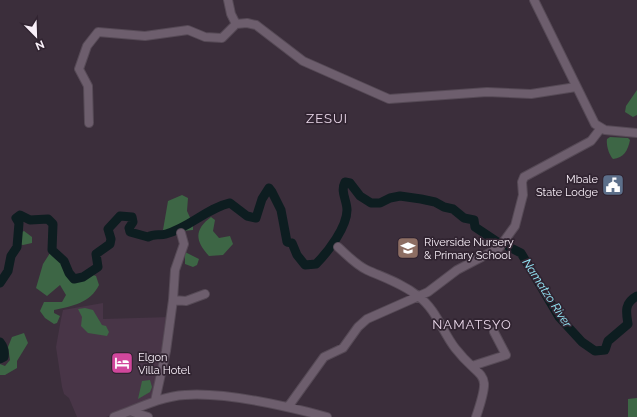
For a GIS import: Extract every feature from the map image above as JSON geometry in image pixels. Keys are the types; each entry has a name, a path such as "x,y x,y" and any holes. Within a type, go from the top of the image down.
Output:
{"street":[{"path":"228,0 231,14 236,24"},
{"path":"534,0 576,87 598,126 612,132 637,134"},
{"path":"89,123 88,86 79,69 86,46 95,34 102,32 145,36 188,30 205,37 222,38 236,24 247,23 256,26 303,61 389,99 480,93 535,93 576,87"},
{"path":"288,407 324,357 343,348 362,322 384,310 419,296 436,287 469,263 502,244 514,229 517,222 523,195 524,177 591,141 598,126"},
{"path":"155,401 169,338 175,270 184,244 181,234"},
{"path":"338,247 362,267 394,281 419,296 438,318 453,345 472,366 483,375 485,385 476,417"},
{"path":"173,300 186,301 205,294"},
{"path":"472,366 506,355 494,332"},
{"path":"114,417 155,401 174,396 195,394 288,407 327,417"},
{"path":"130,411 148,417"}],"shaded area":[{"path":"103,303 103,319 171,317 154,400 106,417 77,417 69,398 64,394 56,347 63,310"}],"green space":[{"path":"637,90 637,115 633,117 625,112 626,106"},
{"path":"610,137 628,138 630,140 627,150 620,157 613,159 610,155 607,147 607,139"},
{"path":"182,195 188,198 187,211 193,224 193,230 182,231 170,235 163,230 168,201"},
{"path":"211,217 215,220 213,231 219,238 230,236 233,244 223,255 209,256 204,251 199,240 199,231 205,222"},
{"path":"24,231 32,237 32,243 23,245 19,244 18,234"},
{"path":"52,250 64,261 69,273 74,278 90,274 96,276 99,285 86,300 54,310 54,313 60,316 57,323 54,324 45,318 40,311 44,302 62,302 66,295 60,285 47,296 36,288 43,264"},
{"path":"185,252 199,259 197,265 193,267 185,264"},
{"path":"85,308 93,310 102,325 106,326 109,332 107,336 88,333 81,326 82,317 78,309"},
{"path":"24,333 28,343 17,361 17,368 5,375 0,375 0,364 5,366 10,360 8,347 12,337"},
{"path":"150,380 152,387 150,392 138,399 142,381"},
{"path":"637,398 637,417 628,417 628,399"}],"waterway":[{"path":"0,283 8,271 11,256 17,247 19,223 16,218 20,215 30,220 48,219 53,224 52,250 64,261 69,273 74,279 83,277 98,267 96,254 110,244 111,239 108,229 120,216 132,217 133,222 129,228 130,232 148,237 174,231 214,209 230,203 247,216 256,218 262,199 269,188 281,210 287,242 292,243 297,255 305,265 316,264 336,239 344,224 347,210 343,193 345,182 350,183 360,196 371,203 380,203 390,198 400,196 435,202 444,207 453,209 464,218 474,220 475,227 499,243"},
{"name":"Namatzo River","path":"509,247 521,253 559,317 582,342 595,351 605,350 608,341 628,324 627,308 630,302 637,296"},
{"path":"0,342 4,353 4,357 0,359"}],"place":[{"name":"Mbale State Lodge","path":"613,185"},
{"name":"Riverside Nursery & Primary School","path":"408,248"},
{"name":"Elgon Villa Hotel","path":"122,363"}],"district":[{"name":"ZESUI","path":"327,118"},
{"name":"NAMATSYO","path":"472,324"}]}
